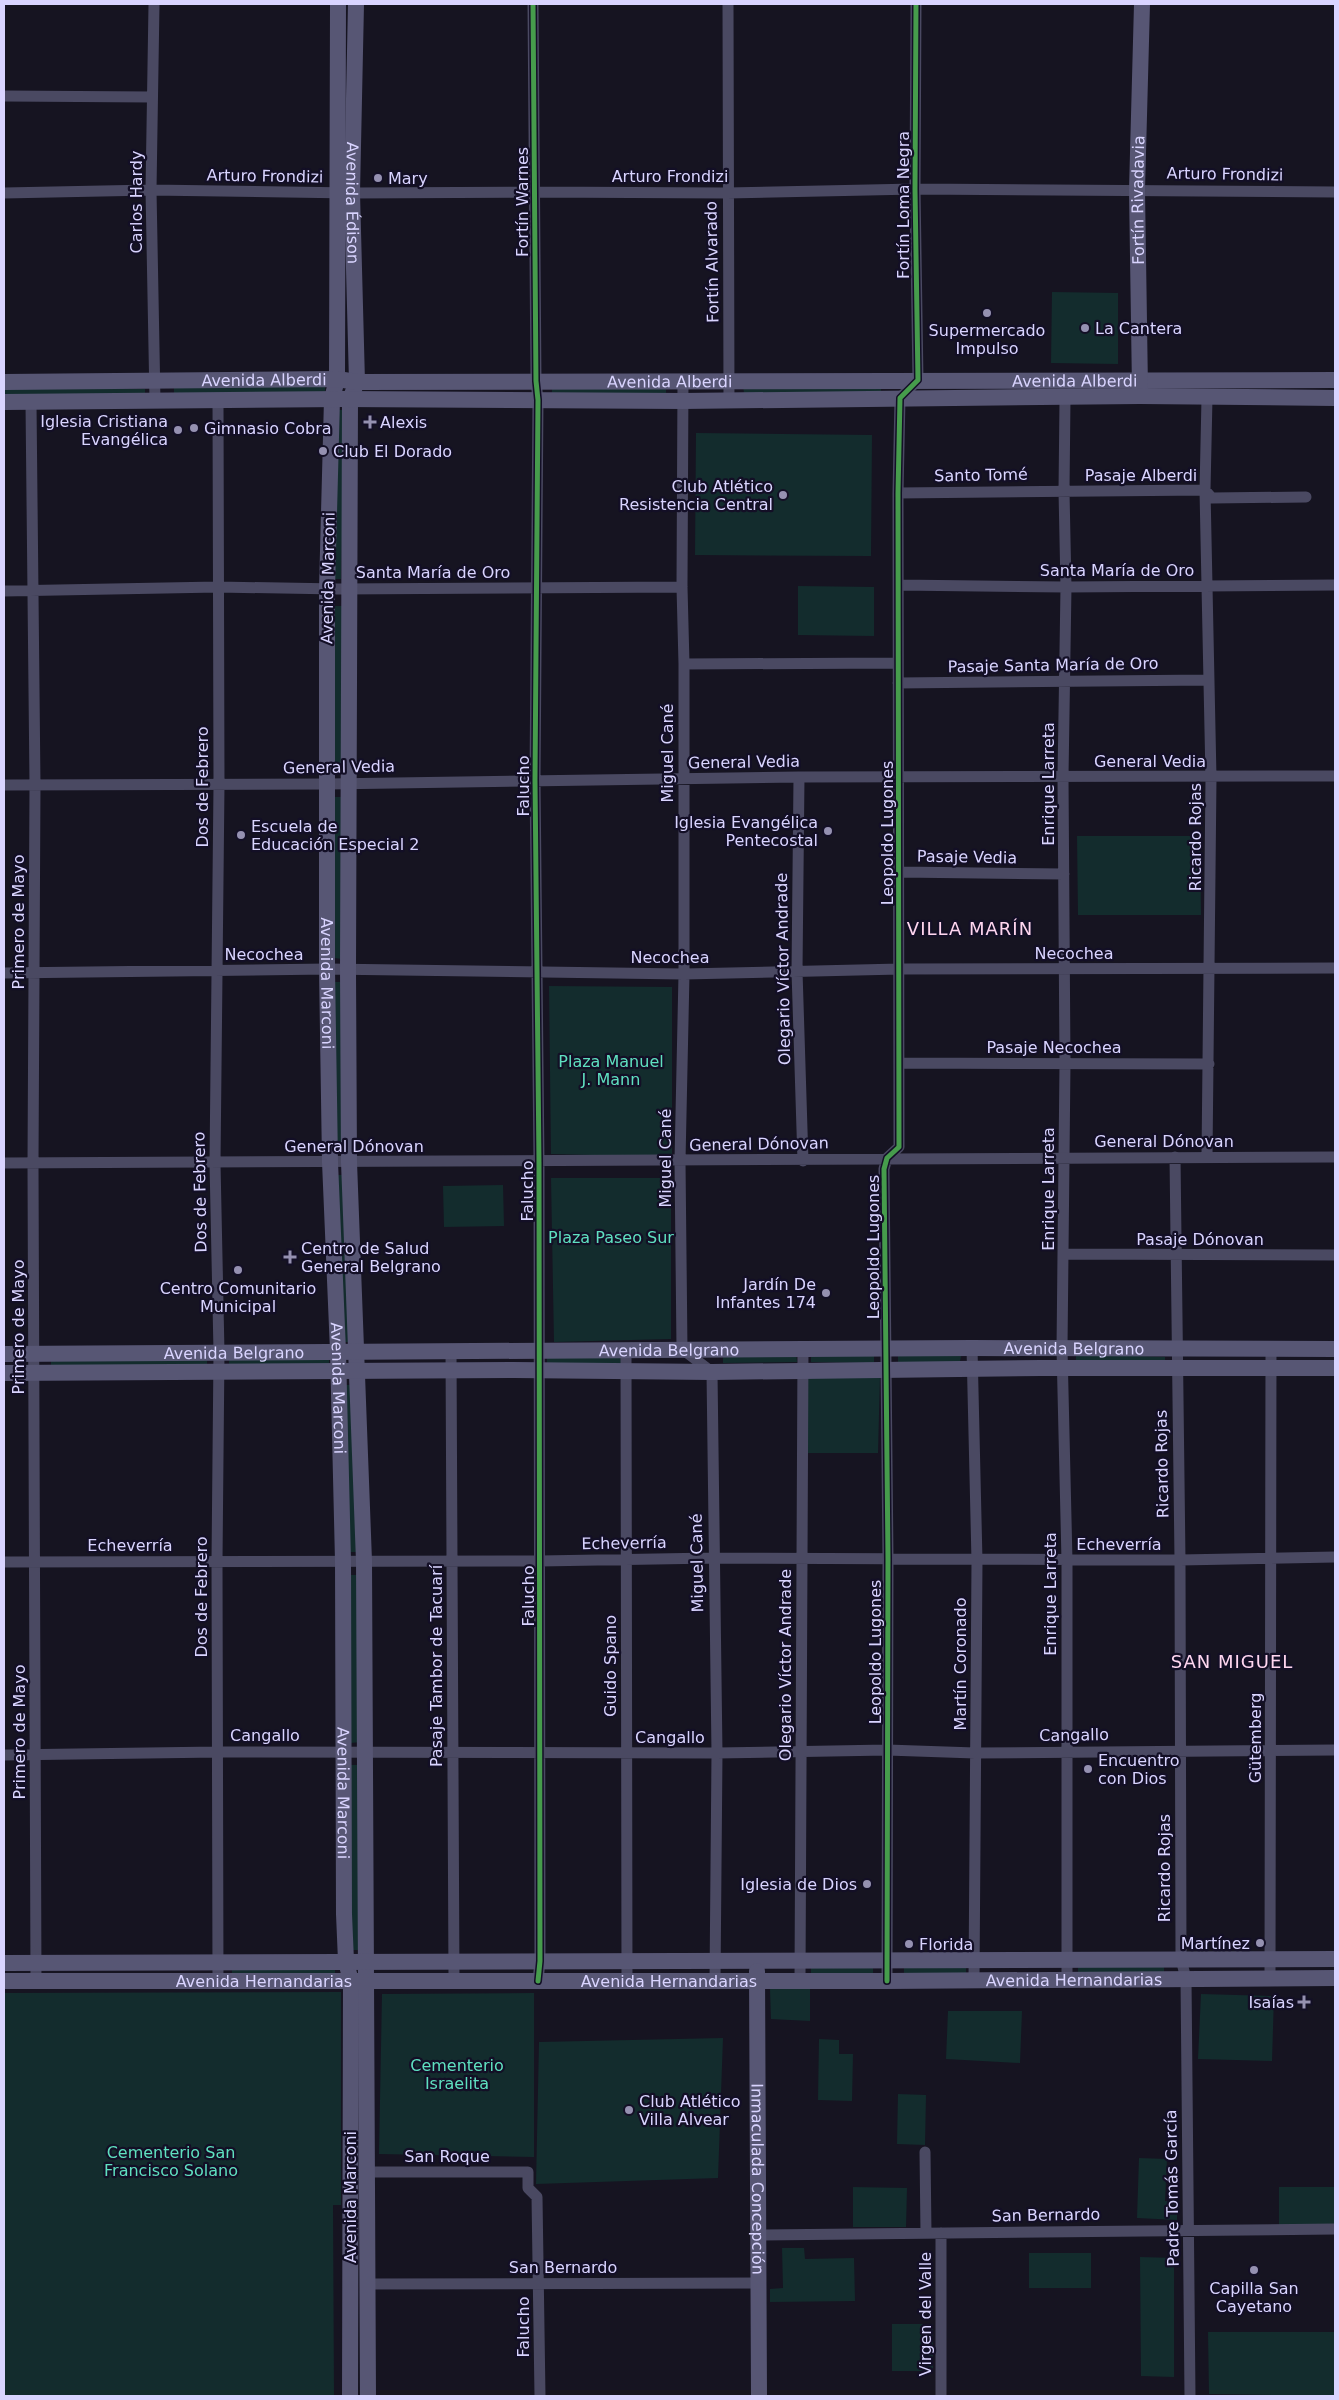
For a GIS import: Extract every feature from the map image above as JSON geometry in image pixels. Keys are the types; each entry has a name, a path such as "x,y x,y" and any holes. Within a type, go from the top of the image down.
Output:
{"main road":[{"name":"Avenida Édison","path":"338,4 345,193 358,382 350,399"},
{"name":"Avenida Édison","path":"337,379 356,4"},
{"name":"Fortín Rivadavia","path":"1140,396 1138,190 1142,4"},
{"name":"Avenida Alberdi","path":"4,382 337,379 358,382 1335,380"},
{"name":"Avenida Marconi","path":"337,379 332,400 327,589 327,969 330,1162 338,1351 343,1561 344,1914 346,1961 351,1982 350,2396"},
{"name":"Avenida Alberdi","path":"4,402 350,399 683,401 900,398 1065,399 1140,396 1335,398"},
{"name":"Avenida Marconi","path":"350,399 349,1162 359,1371 364,1561 368,2396"},
{"name":"Avenida Belgrano","path":"4,1354 451,1350 626,1351 682,1349 1335,1349"},
{"name":"Avenida Belgrano","path":"4,1373 540,1370 712,1372 803,1369 886,1371 1062,1368 1335,1368"},
{"name":"Avenida Hernandarias","path":"4,1963 1335,1959"},
{"name":"Inmaculada Concepción","path":"757,1960 759,2396"},
{"name":"Avenida Hernandarias","path":"4,1981 218,1983 351,1982 367,1980 454,1982 1335,1978"}],"street":[{"name":"Carlos Hardy","path":"154,4 151,190 155,400"},
{"name":"Fortín Warnes","path":"533,4 536,381 538,400"},
{"name":"Fortín Alvarado","path":"728,4 729,400"},
{"name":"Fortín Loma Negra","path":"916,4 915,189 918,380"},
{"path":"4,96 152,97"},
{"name":"Arturo Frondizi","path":"4,193 151,190 345,193 727,193 915,189 1335,192"},
{"name":"Miguel Cané","path":"682,1349 680,1161 684,974 683,380"},
{"path":"900,398 918,380"},
{"name":"Leopoldo Lugones","path":"888,1981 888,1559 884,1169 887,1158 899,1147 898,493 900,398"},
{"name":"Ricardo Rojas","path":"1207,398 1205,490 1211,778 1207,1156"},
{"name":"Enrique Larreta","path":"1065,399 1066,587 1063,777 1065,1063 1062,1368 1067,1560 1067,1979"},
{"name":"Falucho","path":"538,400 535,588 540,1351 540,1961 538,1981"},
{"name":"Dos de Febrero","path":"218,401 218,785 215,1163 219,1352 217,1562 218,1983"},
{"name":"Primero de Mayo","path":"31,403 36,785 33,1163 36,1981"},
{"name":"Pasaje Alberdi","path":"1064,491 1205,490 1212,498 1306,497"},
{"name":"Santo Tomé","path":"898,493 1064,491"},
{"name":"Santa María de Oro","path":"899,585 1066,587 1335,586"},
{"name":"Santa María de Oro","path":"4,591 218,588 682,587"},
{"path":"684,664 898,663"},
{"name":"Pasaje Santa María de Oro","path":"898,683 1209,680"},
{"name":"General Vedia","path":"4,785 349,784 799,777 899,779 1335,776"},
{"name":"Olegario Víctor Andrade","path":"799,777 797,971 803,1161"},
{"name":"Pasaje Vedia","path":"900,872 1064,874"},
{"name":"Necochea","path":"4,973 327,969 684,974 900,969 1335,968"},
{"name":"Pasaje Necochea","path":"899,1063 1209,1064"},
{"name":"Ricardo Rojas","path":"1175,1157 1176,1368 1180,1560 1180,1959 1186,1979"},
{"name":"General Dónovan","path":"4,1163 803,1161 887,1158 1335,1157"},
{"name":"Pasaje Dónovan","path":"1064,1254 1335,1255"},
{"name":"Martín Coronado","path":"972,1348 977,1561 974,1980"},
{"name":"Gütemberg","path":"1270,1978 1271,1348"},
{"path":"682,1349 712,1372"},
{"name":"Olegario Víctor Andrade","path":"800,1980 803,1349"},
{"name":"Pasaje Tambor de Tacuarí","path":"451,1350 454,1982"},
{"name":"Guido Spano","path":"626,1351 627,1981"},
{"name":"Miguel Cané","path":"712,1372 717,1753 715,1981"},
{"name":"Echeverría","path":"4,1562 540,1561 713,1558 977,1561 1335,1557"},
{"name":"Cangallo","path":"4,1755 218,1752 717,1753 887,1750 976,1753 1335,1750"},
{"name":"Padre Tomás García","path":"1186,1979 1190,2396"},
{"path":"925,2152 926,2233"},
{"name":"San Roque","path":"366,2172 528,2172"},
{"name":"Falucho","path":"528,2172 528,2188 537,2197 540,2284 540,2396"},
{"name":"San Bernardo","path":"758,2235 1335,2229"},
{"name":"Virgen del Valle","path":"940,2396 941,2233"},
{"name":"San Bernardo","path":"367,2284 758,2283"}],"green space":[{"name":"La Cantera","path":"1052,292 1118,293 1118,364 1051,363"},
{"path":"881,385 881,393 744,393 743,386"},
{"path":"325,386 325,394 174,395 174,387"},
{"path":"552,387 666,389 666,396 552,395"},
{"path":"4,389 145,389 145,396 4,396"},
{"path":"338,410 345,410 341,579 333,579"},
{"name":"Club Atlético Resistencia Central","path":"696,433 872,435 871,556 695,555"},
{"path":"798,586 874,587 874,636 798,635"},
{"path":"334,606 343,606 341,772 332,772"},
{"path":"333,797 342,797 343,959 334,958"},
{"path":"1077,836 1200,836 1201,915 1078,915"},
{"path":"334,982 343,982 343,1151 335,1151"},
{"name":"Plaza Manuel J. Mann","path":"549,986 672,987 672,1157 551,1154"},
{"path":"334,1175 345,1175 350,1342 340,1342"},
{"name":"Plaza Paseo Sur","path":"551,1178 671,1178 671,1339 554,1342"},
{"path":"503,1185 504,1226 444,1227 443,1186"},
{"path":"723,1353 796,1353 797,1362 723,1363"},
{"path":"1076,1354 1165,1357 1165,1360 1076,1362"},
{"path":"811,1355 874,1356 874,1363 811,1362"},
{"path":"898,1356 961,1356 960,1362 898,1364"},
{"path":"329,1357 329,1366 229,1366 229,1358"},
{"path":"547,1357 621,1357 621,1367 547,1367"},
{"path":"207,1358 207,1366 51,1367 51,1359"},
{"path":"807,1375 880,1376 878,1453 807,1453"},
{"path":"342,1385 352,1385 357,1552 347,1552"},
{"path":"348,1575 359,1575 361,1742 350,1743"},
{"path":"350,1765 360,1765 362,1950 351,1950"},
{"path":"232,1965 335,1966 335,1978 232,1977"},
{"path":"1078,1966 1164,1966 1164,1972 1078,1973"},
{"path":"811,1967 873,1967 873,1973 811,1974"},
{"path":"904,1967 966,1967 966,1974 904,1974"},
{"path":"770,1989 810,1989 810,2021 771,2019"},
{"name":"Cementerio San Francisco Solano","path":"341,1992 341,2205 333,2205 334,2396 4,2396 4,1993"},
{"name":"Cementerio Israelita","path":"534,1993 534,2157 379,2154 382,1994"},
{"path":"1201,1994 1274,1996 1272,2061 1198,2059"},
{"path":"948,2011 1022,2011 1020,2063 946,2059"},
{"name":"Club Atlético Villa Alvear","path":"723,2038 718,2178 536,2184 539,2042"},
{"path":"819,2039 839,2040 839,2054 853,2054 852,2101 818,2100"},
{"path":"898,2094 926,2095 925,2145 897,2144"},
{"path":"1139,2158 1167,2159 1165,2201 1177,2202 1177,2220 1137,2218"},
{"path":"853,2187 907,2188 906,2227 853,2227"},
{"path":"1279,2187 1335,2187 1335,2226 1279,2226"},
{"path":"782,2248 804,2248 805,2259 854,2258 855,2301 770,2302 770,2289 783,2288"},
{"path":"1029,2253 1091,2253 1091,2288 1029,2288"},
{"path":"1140,2257 1174,2258 1174,2377 1141,2376"},
{"path":"892,2324 933,2324 933,2371 892,2371"},
{"path":"1208,2332 1335,2332 1335,2396 1209,2394"}],"cycle path":[{"path":"533,4 536,381 538,400 535,780 539,1162 540,1961 538,1981"},
{"path":"887,1981 888,1559 884,1169 887,1158 899,1147 898,493 900,398 918,380 915,189 916,4"}],"place":[{"name":"Mary","path":"378,178"},
{"name":"Supermercado Impulso","path":"987,313"},
{"name":"La Cantera","path":"1085,328"},
{"name":"Alexis","path":"370,422"},
{"name":"Gimnasio Cobra","path":"194,428"},
{"name":"Iglesia Cristiana Evangélica","path":"178,430"},
{"name":"Club El Dorado","path":"323,451"},
{"name":"Club Atlético Resistencia Central","path":"783,495"},
{"name":"Iglesia Evangélica Pentecostal","path":"828,831"},
{"name":"Escuela de Educación Especial 2","path":"241,835"},
{"name":"Centro de Salud General Belgrano","path":"290,1257"},
{"name":"Centro Comunitario Municipal","path":"238,1270"},
{"name":"Jardín De Infantes 174","path":"826,1293"},
{"name":"Encuentro con Dios","path":"1088,1769"},
{"name":"Iglesia de Dios","path":"867,1884"},
{"name":"Martínez","path":"1260,1943"},
{"name":"Florida","path":"909,1944"},
{"name":"Isaías","path":"1304,2002"},
{"name":"Club Atlético Villa Alvear","path":"629,2110"},
{"name":"Capilla San Cayetano","path":"1254,2270"}],"district":[{"name":"VILLA MARÍN","path":"970,928"},
{"name":"SAN MIGUEL","path":"1232,1661"}]}
